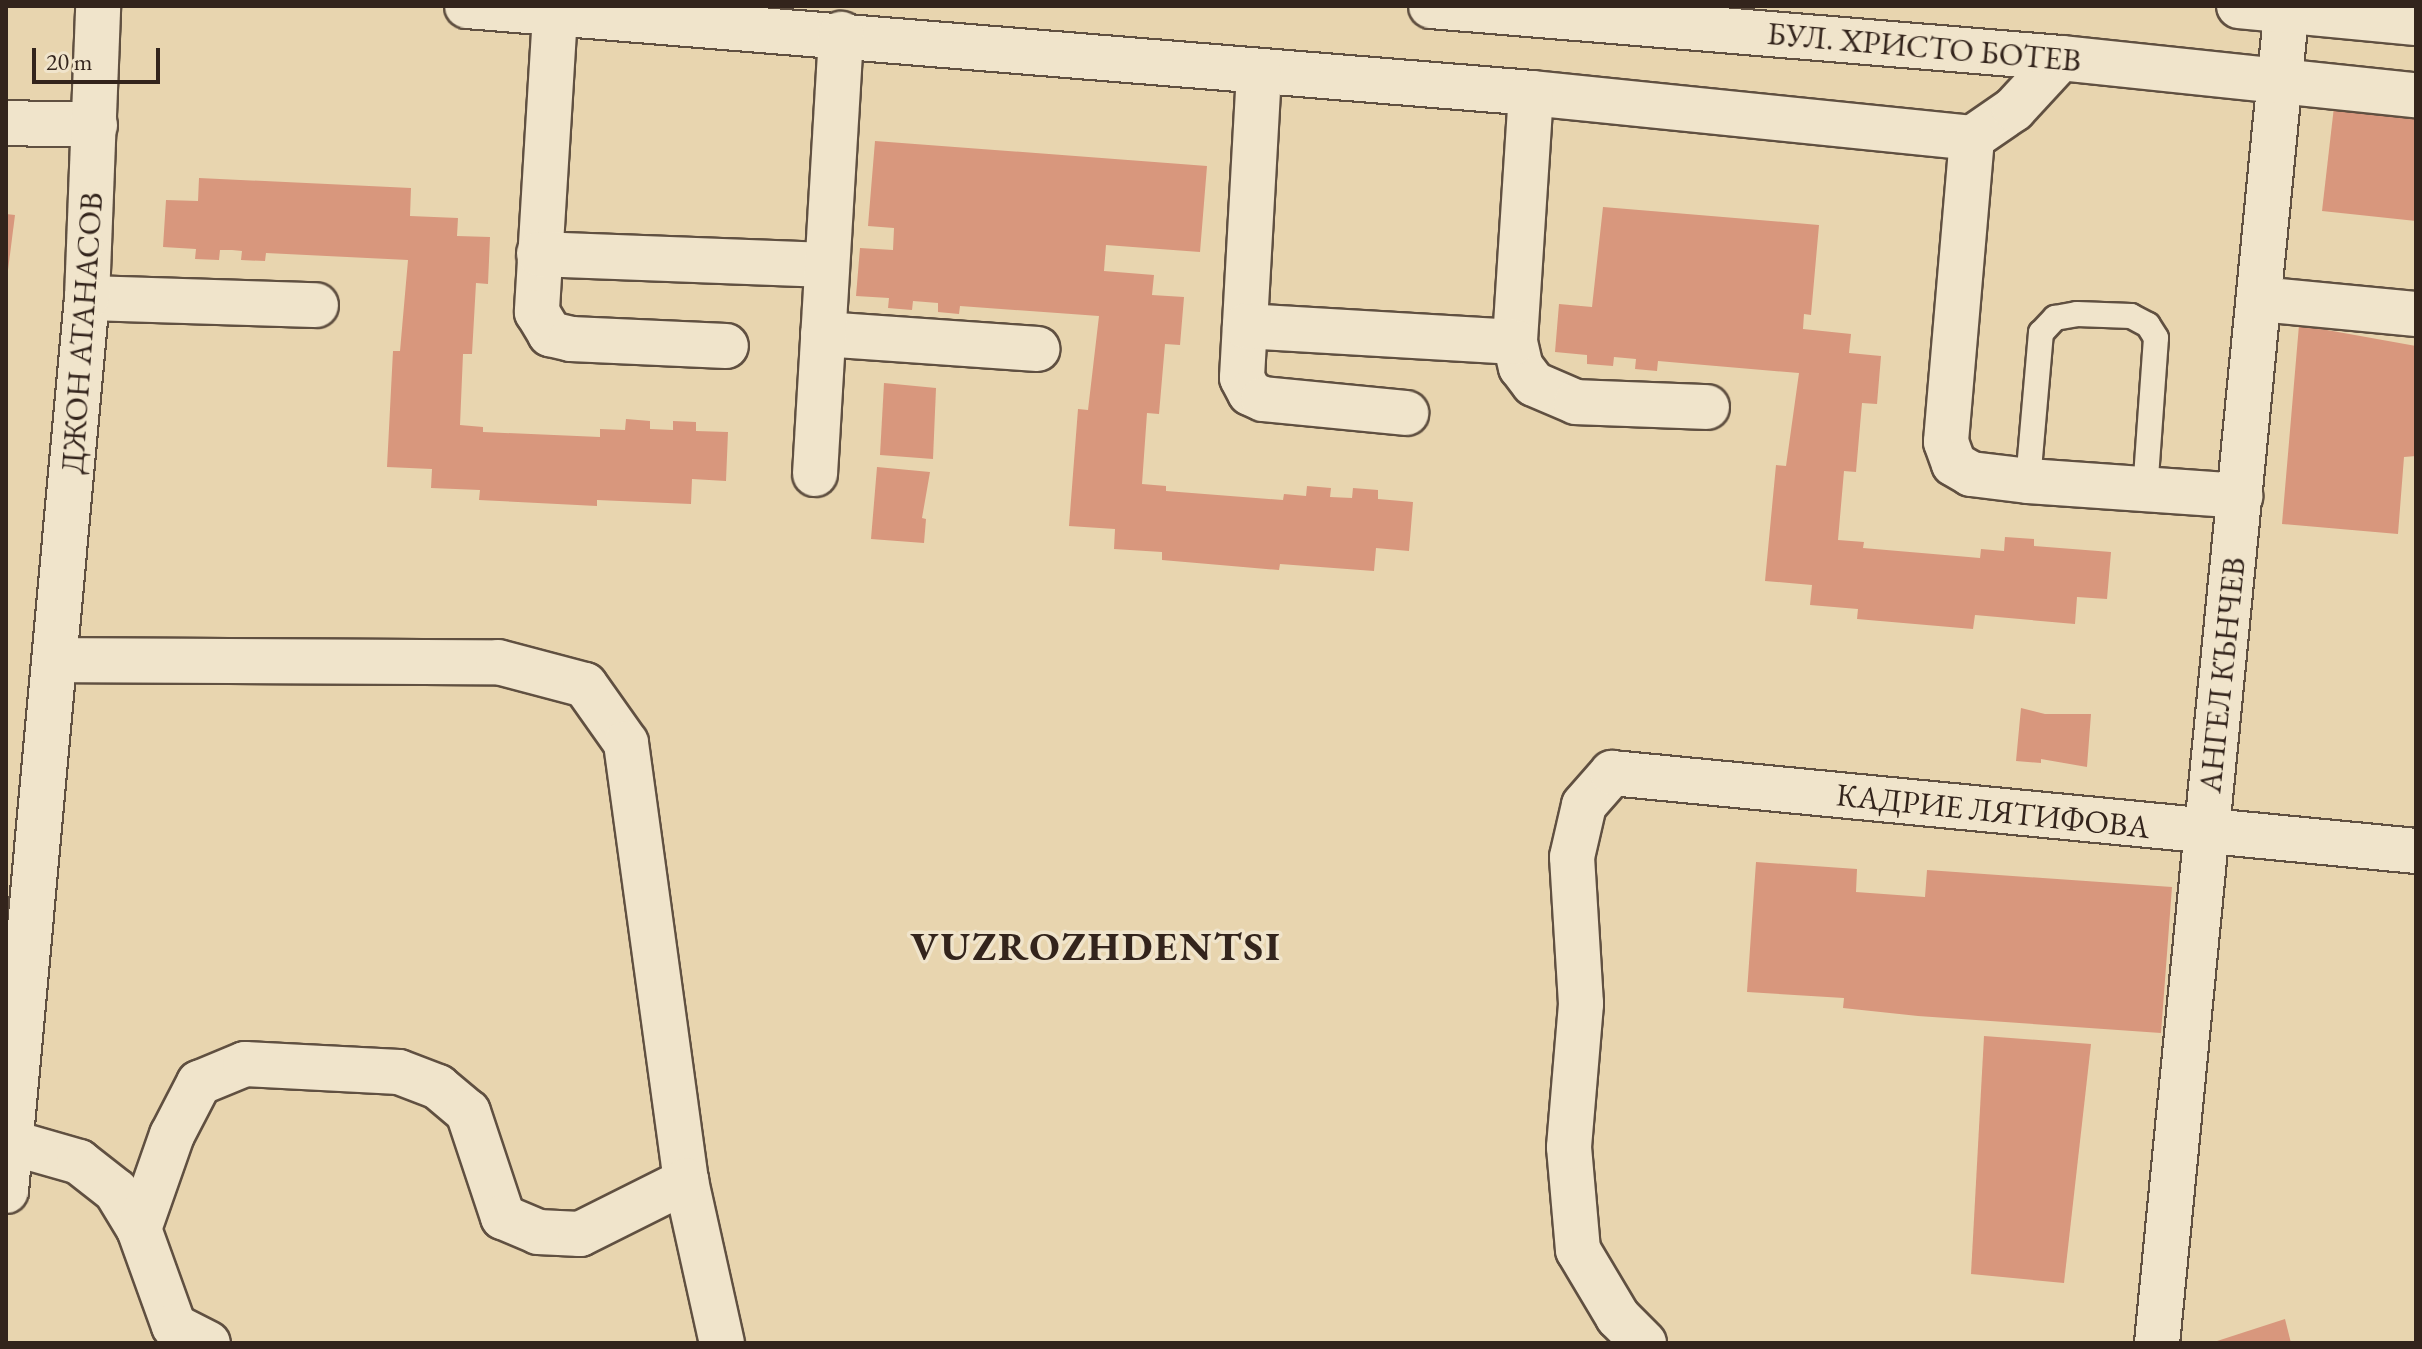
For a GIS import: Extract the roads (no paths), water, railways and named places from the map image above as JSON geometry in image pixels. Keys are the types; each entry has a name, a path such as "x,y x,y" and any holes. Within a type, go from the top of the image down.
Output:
{"street":[{"name":"ДЖОН АТАНАСОВ","path":"6,1191 8,1141 57,660 87,298 98,6"},
{"path":"467,6 555,15 841,34 1259,73 1531,93 1972,138 2014,109 2061,58"},
{"name":"БУЛ. ХРИСТО БОТЕВ","path":"1431,6 2061,58 2416,95"},
{"path":"2239,6 2416,23"},
{"name":"АНГЕЛ КЪНЧЕВ","path":"2157,1343 2286,9"},
{"path":"555,15 537,312 550,334 726,346"},
{"path":"815,474 841,34"},
{"path":"1259,73 1242,378 1250,393 1406,413"},
{"path":"1531,93 1515,342 1521,367 1553,395 1576,402 1707,407"},
{"path":"6,123 95,125"},
{"path":"1972,138 1946,442 1954,464 1971,474 2028,481 2240,496"},
{"path":"539,254 825,265"},
{"path":"87,298 316,305"},
{"path":"2259,299 2416,314"},
{"path":"1245,326 1515,342"},
{"path":"823,334 1037,349"},
{"path":"57,660 498,662 585,685 626,743 686,1181 722,1343"},
{"name":"КАДРИЕ ЛЯТИФОВА","path":"1644,1343 1618,1317 1578,1250 1569,1147 1581,1004 1572,857 1584,805 1612,773 2416,851"},
{"path":"139,1229 172,1135 199,1083 245,1064 399,1072 438,1087 468,1112 503,1217 538,1232 580,1234 686,1181"},
{"path":"8,1141 79,1162 116,1191 139,1229 174,1326 208,1343"}],"lane":[{"path":"2028,481 2041,333 2055,318 2077,314 2131,316 2148,325 2156,338 2145,490"}],"district":[{"name":"VUZROZHDENTSI","path":"1096,946"}]}
